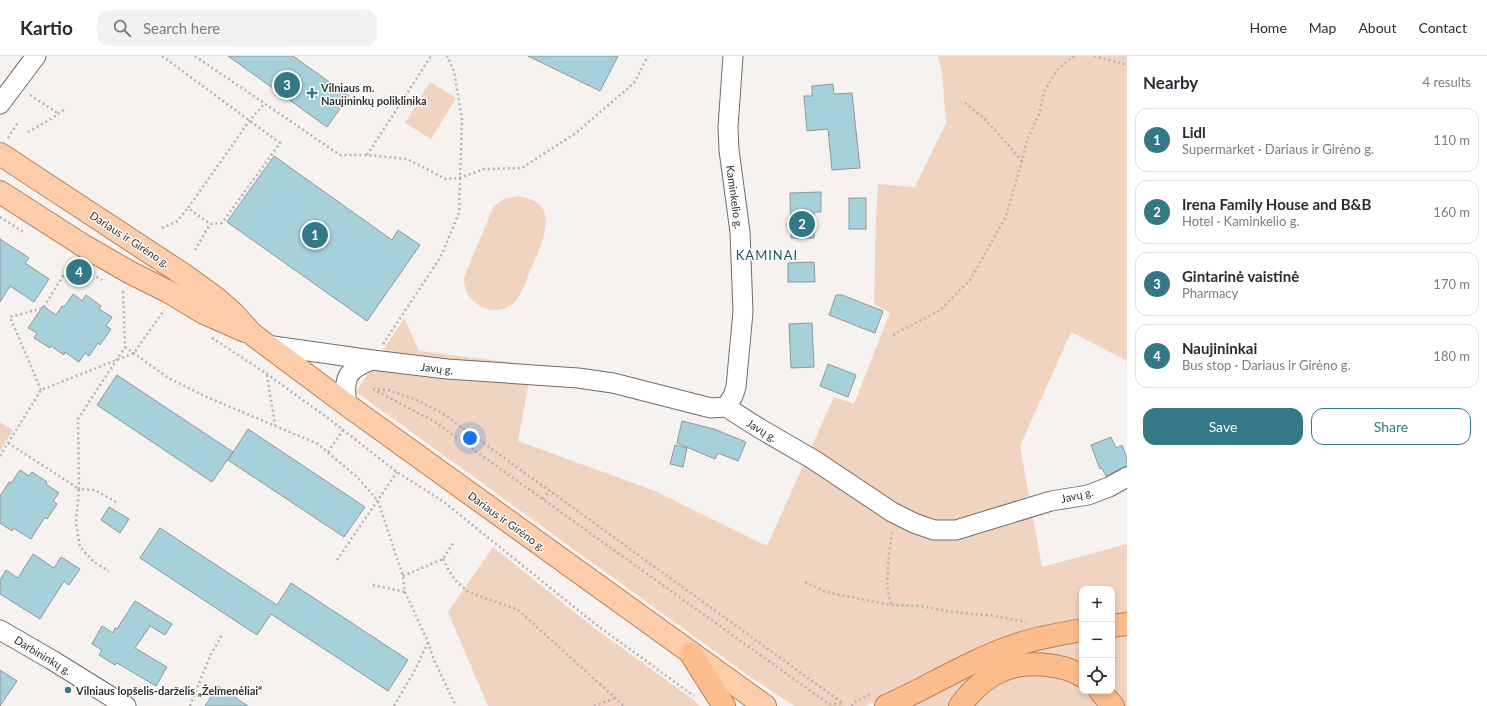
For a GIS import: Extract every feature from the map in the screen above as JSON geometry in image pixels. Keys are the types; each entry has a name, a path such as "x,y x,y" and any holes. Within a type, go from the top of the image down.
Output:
{"highway":[{"path":"1115,626 1127,624"},
{"path":"886,706 990,655 1014,645 1079,631"},
{"path":"691,654 724,706"},
{"path":"960,706 970,692 984,680 1002,670 1038,664 1058,667 1079,674"},
{"path":"1103,694 1113,706"}],"main road":[{"name":"Dariaus ir Girėno g.","path":"2,149 217,299 259,340 691,654 765,706"},
{"name":"Dariaus ir Girėno g.","path":"0,192 84,246 131,273 169,292 222,322 259,340"}],"street":[{"path":"0,104 36,56"},
{"name":"Kaminkelio g.","path":"726,407 733,396 736,387 743,312 740,232 728,150 728,127 733,56"},
{"name":"Javų g.","path":"259,340 377,353 447,369 578,378 613,383 710,408 726,407 814,460 892,512 914,523 934,530 956,530 1052,501 1088,495 1127,478"},
{"path":"347,405 345,392 346,380 349,374 377,353"},
{"name":"Darbininkų g.","path":"0,630 126,706"}],"path":[{"path":"162,56 280,143 222,222 210,224 188,208"},
{"path":"195,56 340,155 367,155 407,159 446,179 459,178 484,169 522,168 576,133 634,82 648,56"},
{"path":"426,56 428,61"},
{"path":"367,155 431,56"},
{"path":"377,353 440,258 458,213 462,120 454,71 447,56"},
{"path":"893,335 939,311 971,278 1006,216 1027,140 1039,114 1045,90 1057,70 1075,56"},
{"path":"1094,56 1127,65"},
{"path":"30,95 59,114"},
{"path":"162,228 176,222 188,208 250,120 265,103"},
{"path":"965,103 987,121 1022,161"},
{"path":"28,132 59,114 66,108"},
{"path":"2,149 19,120"},
{"path":"0,217 26,233"},
{"path":"195,250 210,224"},
{"path":"41,390 10,317 43,308 72,262 67,259"},
{"path":"79,267 104,281"},
{"path":"117,287 130,292"},
{"path":"109,571 94,562 80,548 76,523 79,489 78,419 125,347 123,290"},
{"path":"0,456 41,390 134,352 166,308 160,306"},
{"path":"210,337 267,374 397,472 444,502 594,623 699,701"},
{"path":"125,347 170,379 209,398 318,444 357,477 378,501 403,576 405,592 428,642 434,660 456,706"},
{"path":"267,374 275,426"},
{"path":"373,389 388,390 417,400 445,415 550,490 844,704 830,704 812,692 435,422 373,389"},
{"path":"328,452 343,430"},
{"path":"8,443 79,489 95,490 116,502"},
{"path":"337,560 397,472"},
{"path":"543,499 550,490"},
{"path":"891,605 887,594 890,547 893,528 892,512"},
{"path":"403,576 443,559 454,542"},
{"path":"443,559 456,581 467,590 479,596 517,609 624,706"},
{"path":"805,582 826,592 891,605 920,606 953,612 995,616 1027,622"},
{"path":"373,585 405,592"},
{"path":"190,706 210,656 222,634"},
{"path":"394,706 415,670 428,642"},
{"path":"594,706 615,698"}],"shaded area":[{"path":"938,56 1127,56 1127,361 1071,332 1020,446 1042,567 1127,544 1127,614 1115,616 1115,586 1079,586 1079,623 1001,640 866,706 794,706 749,676 356,392 404,318 419,351 532,365 518,441 655,491 767,546 834,397 854,404 890,313 874,304 878,184 915,187 946,123 942,73"},
{"path":"430,82 456,98 431,139 405,123"},
{"path":"518,196 531,199 540,205 546,222 545,231 538,252 517,300 509,306 491,310 475,303 469,296 465,287 464,277 493,208 501,201"},
{"path":"0,422 13,430 1,450 0,449"},
{"path":"493,547 593,627 695,701 699,706 488,706 448,612"},
{"path":"1127,633 1127,706 1123,706 1114,694 1115,635"},
{"path":"1079,640 1079,665 1048,655 954,696 949,706 913,706 1006,658 1034,649"},
{"path":"1033,674 1062,680 1079,688 1079,694 1087,694 1100,706 972,706 989,690 1011,678"}],"building":[{"name":"Vilniaus m. Naujininkų poliklinika","path":"228,56 293,56 349,96 327,127"},
{"path":"528,56 618,56 600,91"},
{"path":"833,84 834,94 852,93 860,168 832,170 828,129 807,131 804,96 812,96 812,86"},
{"path":"274,156 392,240 398,230 420,245 367,321 227,222"},
{"path":"821,192 821,212 814,212 814,238 791,238 790,193"},
{"path":"849,198 866,198 866,229 849,229"},
{"path":"0,239 29,258 25,263 49,279 34,302 10,286 0,302"},
{"path":"814,262 815,282 788,282 788,263"},
{"path":"73,294 82,301 86,295 101,306 99,309 112,317 106,326 111,329 100,345 98,343 89,356 85,353 79,362 65,352 64,355 51,346 50,348 34,338 37,333 28,328 43,306 56,315"},
{"path":"836,295 842,295 883,311 875,333 829,315"},
{"path":"812,323 814,367 791,368 789,324"},
{"path":"828,364 856,375 848,397 820,386"},
{"path":"117,375 233,452 212,482 97,405"},
{"path":"682,421 714,429 746,442 738,461 718,453 715,459 677,443"},
{"path":"248,429 365,507 344,537 228,460"},
{"path":"1111,437 1116,448 1122,445 1127,458 1127,466 1106,476 1102,468 1100,469 1091,445"},
{"path":"675,445 687,448 683,467 670,464"},
{"path":"20,470 29,476 32,472 47,482 46,484 59,493 53,501 57,504 47,519 45,517 31,539 13,528 12,531 0,523 0,496 9,482 11,483"},
{"path":"109,507 129,519 120,533 101,520"},
{"path":"160,528 277,605 291,583 408,660 388,691 271,614 257,635 140,558"},
{"path":"33,554 54,568 61,557 80,569 69,585 64,581 40,619 0,594 0,580 6,570 18,578"},
{"path":"135,601 172,624 165,635 150,626 135,648 167,667 156,686 117,663 115,665 99,655 102,650 92,644 102,626 113,633 115,628 117,629"},
{"path":"0,670 17,681 0,706"},
{"path":"218,686 248,706 205,706"}],"place":[{"name":"Gintarinė vaistinė","path":"287,85"},
{"name":"Vilniaus m. Naujininkų poliklinika","path":"312,93"},
{"name":"Irena Family House and B&B","path":"802,224"},
{"name":"Lidl","path":"315,235"},
{"name":"Naujininkai","path":"79,272"},
{"name":"Vilniaus lopšelis-darželis „Želmenėliai“","path":"68,690"}],"district":[{"name":"KAMINAI","path":"767,255"}]}
